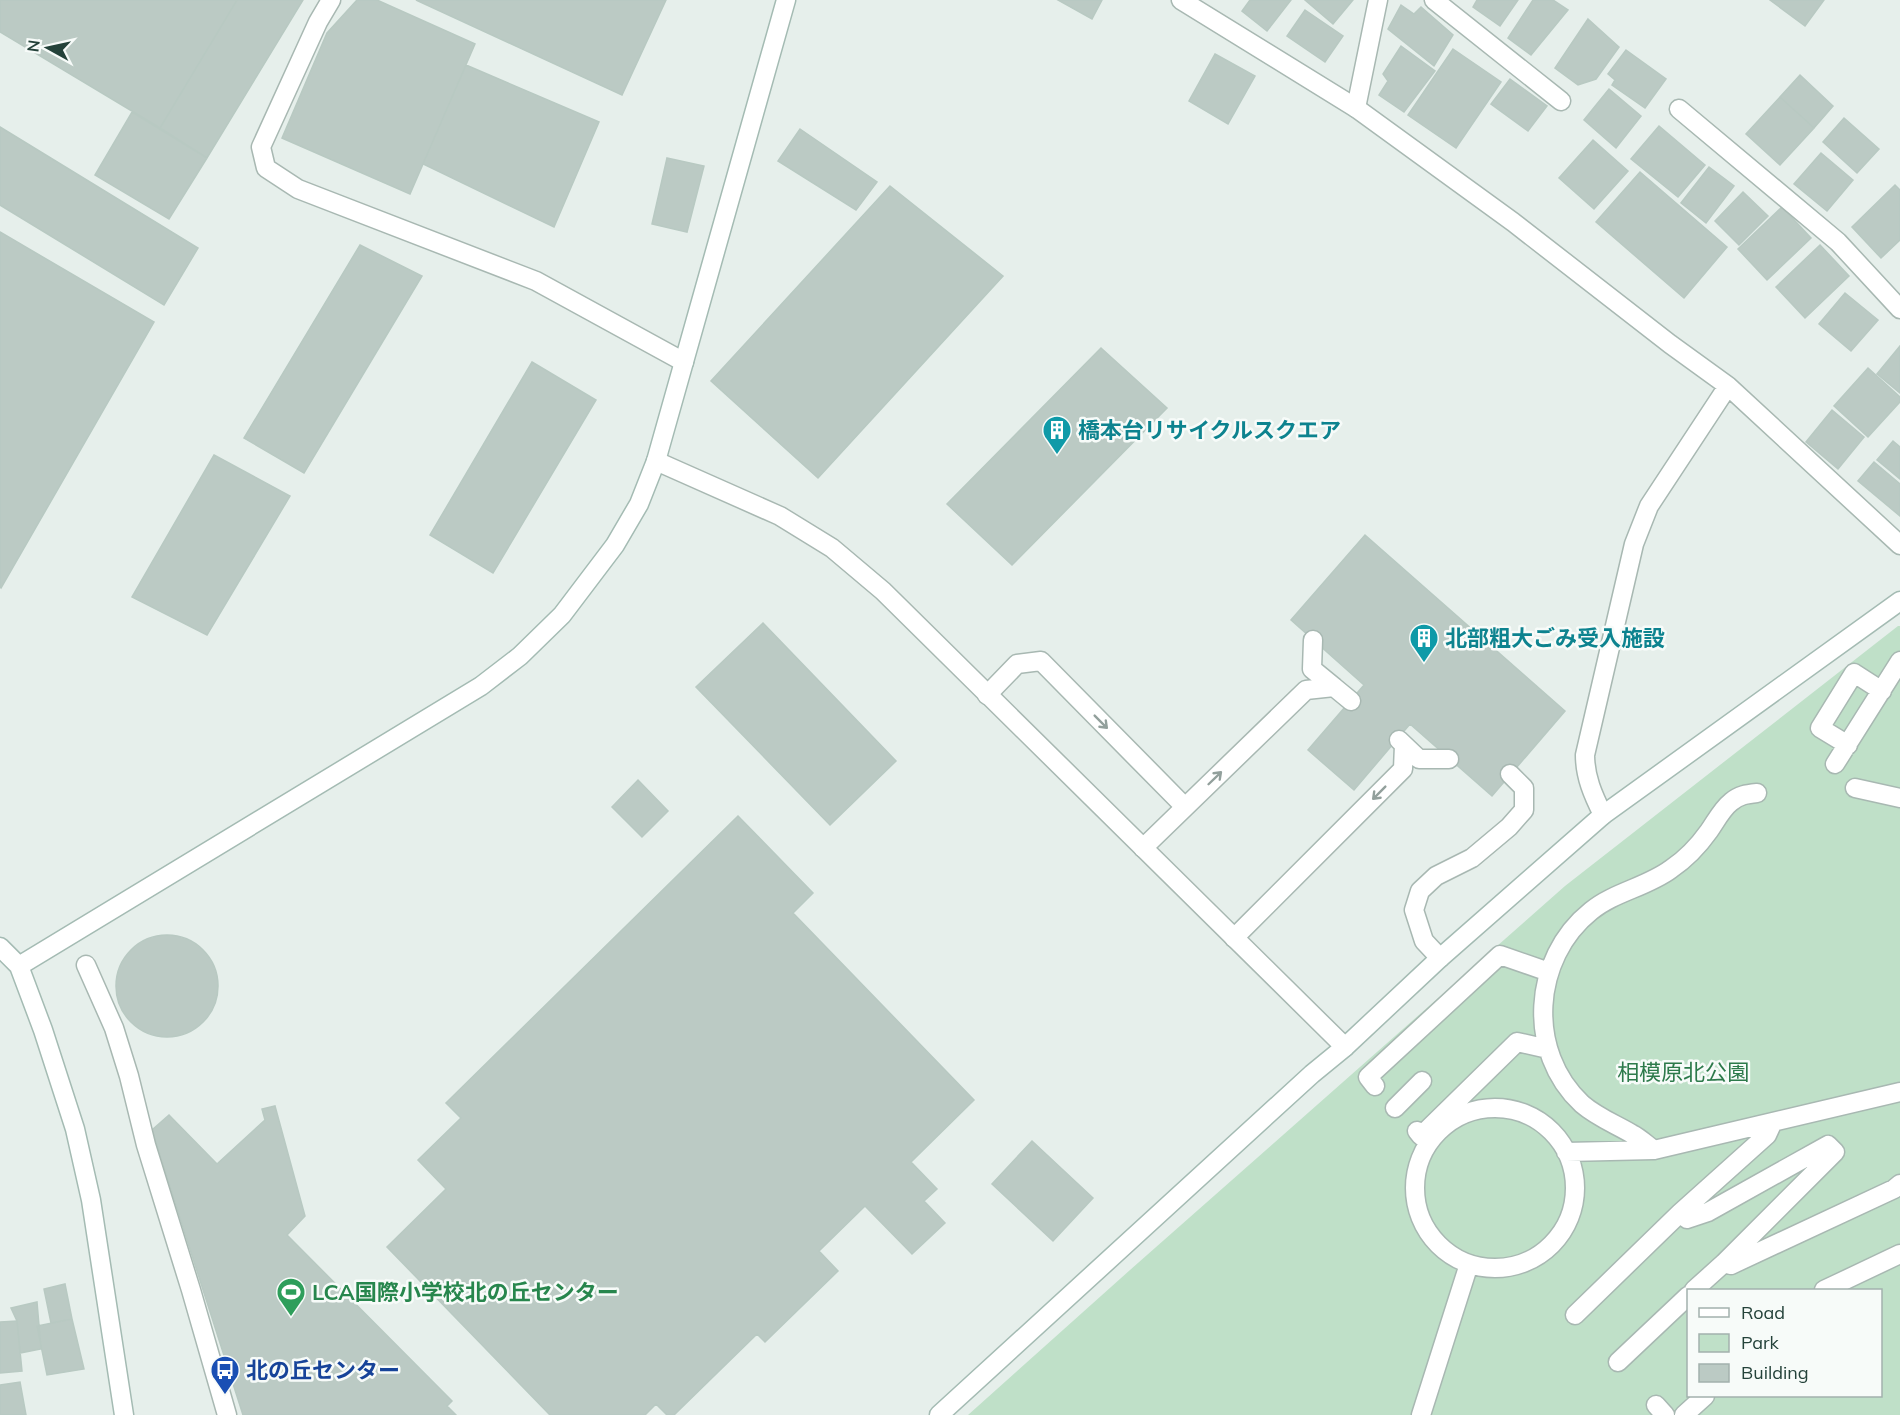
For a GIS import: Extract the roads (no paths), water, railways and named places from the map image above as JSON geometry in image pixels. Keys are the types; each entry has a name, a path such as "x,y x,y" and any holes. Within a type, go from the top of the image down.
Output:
{"street":[{"path":"331,0 318,22 261,147 266,168 298,189 536,281 684,362"},
{"path":"19,966 481,686 520,656 562,615 615,546 639,504 656,461 786,0"},
{"path":"1181,0 1356,108 1513,222 1728,386 1900,545"},
{"path":"1356,108 1378,0"},
{"path":"1434,0 1561,100"},
{"path":"1679,109 1838,242 1900,309"},
{"path":"1603,815 1585,771 1585,755 1634,544 1649,506 1728,386"},
{"path":"656,461 780,516 832,548 883,591 1345,1047"},
{"path":"939,1415 1440,958 1603,815 1900,601"},
{"path":"1313,640 1312,669 1351,701"},
{"path":"987,695 1017,664 1041,661 1185,807"},
{"path":"1835,764 1900,661"},
{"path":"1848,745 1820,728 1854,674 1882,691"},
{"path":"1143,848 1306,690 1334,687"},
{"path":"1234,938 1403,769 1401,742 1419,759 1449,759"},
{"path":"1440,958 1424,941 1414,910 1420,891 1436,876 1472,858 1509,827 1524,810 1524,788 1510,774"},
{"path":"1856,788 1900,798"},
{"path":"1654,1150 1635,1135 1596,1116 1580,1102 1554,1066 1543,1027 1542,1001 1549,972 1557,951 1590,911 1614,897 1661,877 1683,861 1731,802 1743,795 1757,792"},
{"path":"0,947 19,966 43,1030 75,1129 91,1200 124,1415"},
{"path":"1375,1086 1368,1077 1399,1056 1500,955 1549,972"},
{"path":"86,965 117,1038 146,1145 227,1415"},
{"path":"1442,1132 1446,1107 1517,1042 1548,1049"},
{"path":"1396,1108 1423,1082"},
{"path":"1566,1152 1654,1150 1900,1092"},
{"path":"1491,1108 1509,1109 1527,1114 1542,1123 1556,1136 1566,1152 1575,1189 1569,1231 1549,1247 1532,1266 1489,1268 1469,1264 1438,1245 1427,1230 1415,1196 1420,1159 1429,1143 1456,1119 1472,1111 1491,1108"},
{"path":"1575,1315 1680,1213 1767,1135 1773,1122"},
{"path":"1416,1131 1421,1136 1442,1132"},
{"path":"1680,1213 1687,1219 1708,1212 1828,1144 1835,1152 1695,1289"},
{"path":"1724,1263 1731,1265 1900,1185"},
{"path":"1826,1289 1900,1254"},
{"path":"1421,1415 1469,1264"},
{"path":"1618,1362 1687,1298"},
{"path":"1684,1415 1703,1397"}],"place":[{"name":"橋本台リサイクルスクエア","path":"1057,456"},
{"name":"北部粗大ごみ受入施設","path":"1424,664"},
{"name":"LCA国際小学校北の丘センター","path":"291,1318"},
{"name":"北の丘センター","path":"225,1396"}],"park label":[{"name":"相模原北公園","path":"1683,1072"}]}
